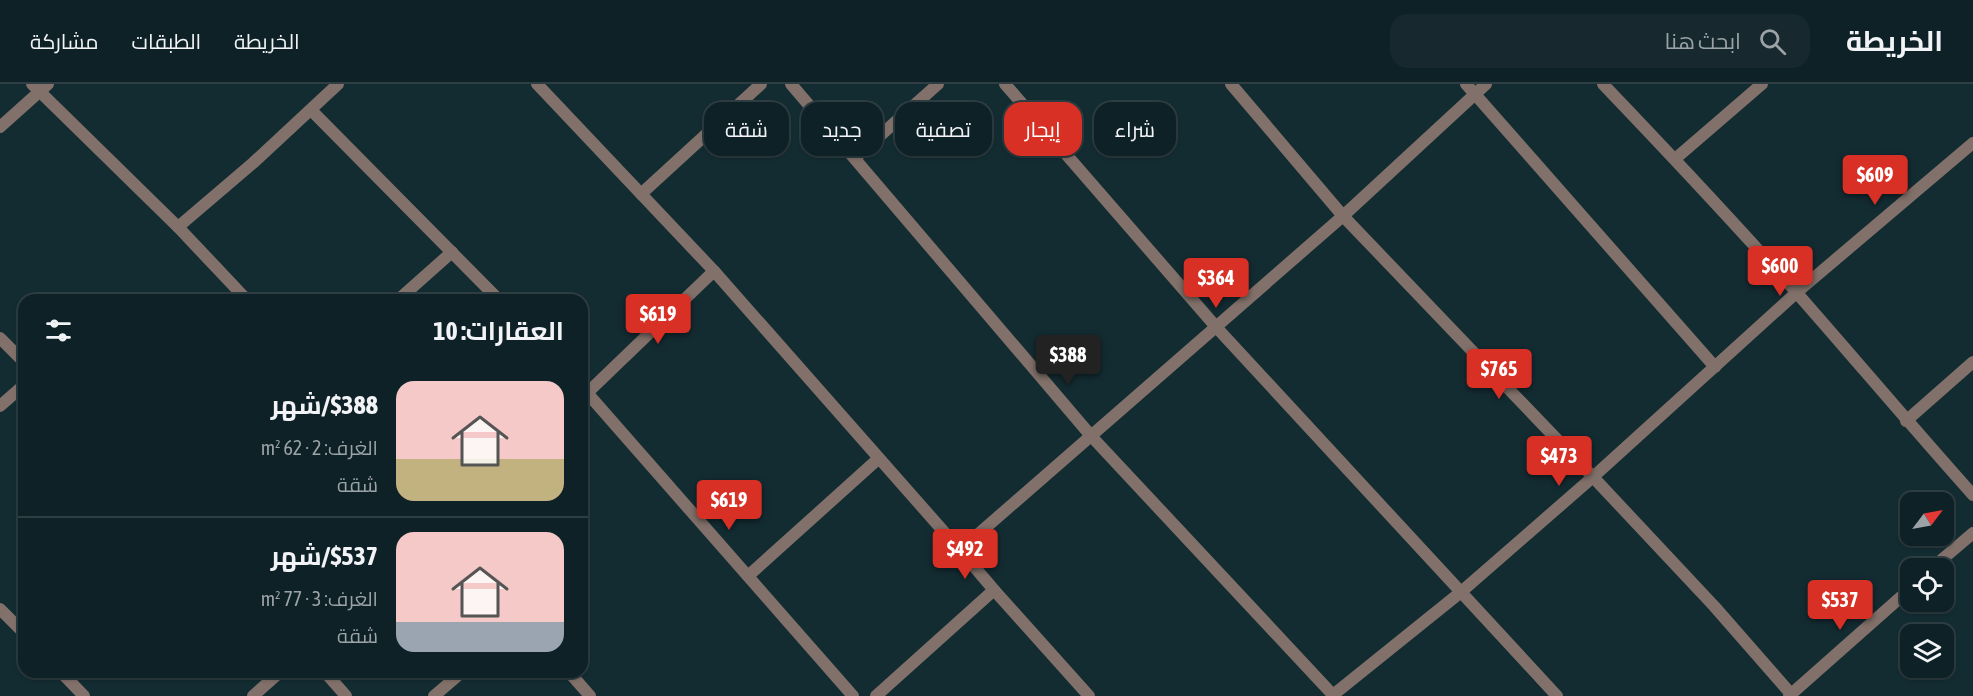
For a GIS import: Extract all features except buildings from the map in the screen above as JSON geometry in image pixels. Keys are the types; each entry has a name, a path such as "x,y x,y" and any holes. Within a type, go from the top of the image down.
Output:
{"street":[{"path":"178,227 338,84"},
{"path":"537,84 714,271 1089,696"},
{"path":"641,194 761,84"},
{"path":"791,84 1092,437 1334,695 1461,592 1593,477 1796,293 1973,143"},
{"path":"855,158 938,84"},
{"path":"1005,84 1217,328 1557,696"},
{"path":"1231,84 1344,216 1593,477 1713,606 1790,695 1900,598"},
{"path":"960,550 1344,216 1470,89 1486,84"},
{"path":"1603,84 1675,159 1796,293 1973,495"},
{"path":"1675,159 1762,84"},
{"path":"0,127 40,87 241,294"},
{"path":"1470,89 1715,367"},
{"path":"311,110 493,294"},
{"path":"405,294 452,252"},
{"path":"588,388 714,271"},
{"path":"0,338 18,356"},
{"path":"1906,420 1973,362"},
{"path":"0,406 18,390"},
{"path":"588,396 853,696"},
{"path":"748,576 878,459"},
{"path":"1943,558 1973,532"},
{"path":"876,696 994,590"},
{"path":"0,609 18,627"},
{"path":"67,678 84,696"},
{"path":"253,696 273,678"},
{"path":"330,678 346,696"},
{"path":"434,696 455,678"},
{"path":"574,678 590,696"}]}
